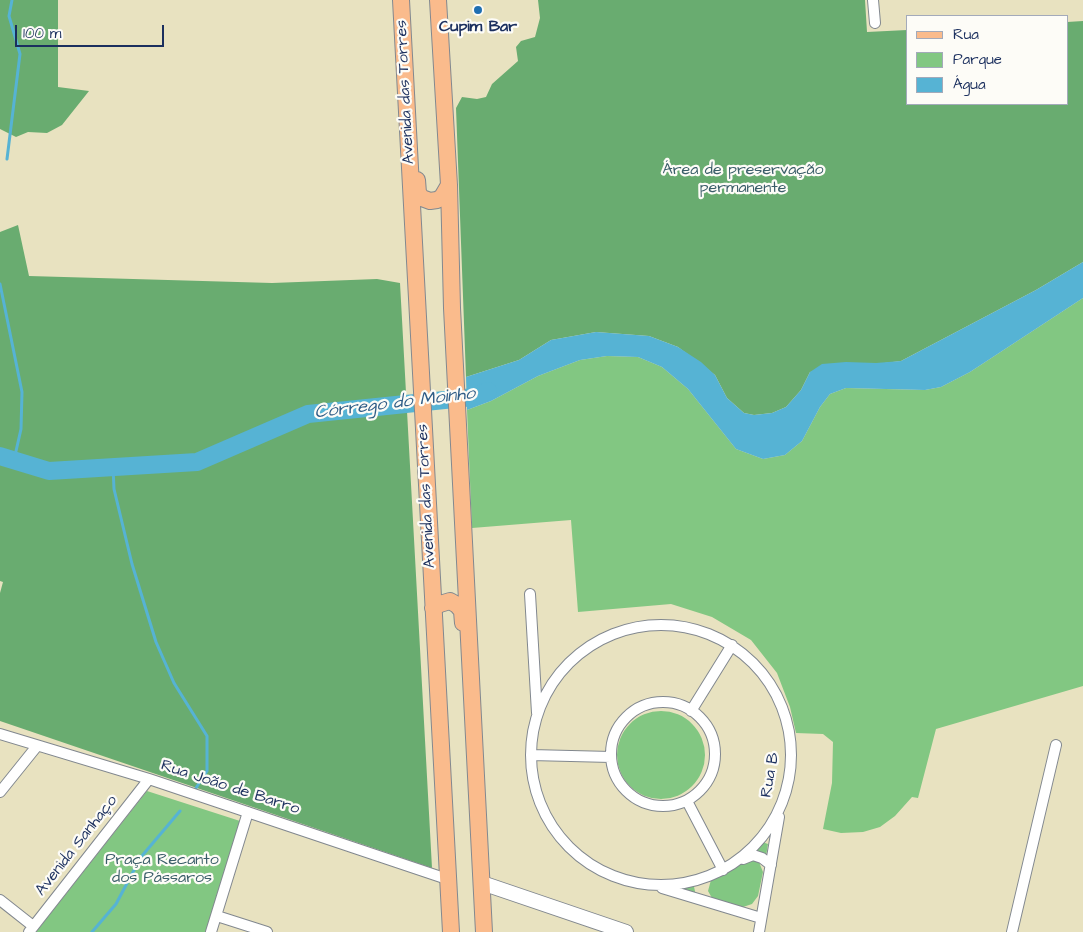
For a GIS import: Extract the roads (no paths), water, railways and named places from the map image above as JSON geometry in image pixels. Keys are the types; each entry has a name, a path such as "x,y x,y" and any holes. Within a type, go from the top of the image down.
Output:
{"main road":[{"name":"Avenida das Torres","path":"401,0 451,932"},
{"path":"438,0 449,185 452,308 484,932"},
{"path":"406,87 413,107 418,193 422,198 430,201 437,200 446,192 449,185"},
{"path":"433,608 450,601 462,611 466,707 474,737"}],"street":[{"path":"873,0 875,23"},
{"name":"Rua B","path":"530,594 537,716"},
{"name":"Rua B","path":"664,624 687,627 710,634 732,645 762,673 774,690 789,728 791,769 780,809 770,828 739,860 723,870 710,876 680,884 650,885 626,880 604,872 583,859 566,843 551,824 540,802 534,779 531,755 537,716 546,694 559,674 576,656 595,642 616,632 648,625 664,624"},
{"path":"692,710 732,645"},
{"path":"657,702 672,702 692,710 700,717 710,731 715,746 714,763 705,785 687,801 670,806 653,806 637,799 624,788 614,774 611,756 612,741 618,726 628,714 642,706 657,702"},
{"name":"Rua João de Barro","path":"0,734 149,779 447,880"},
{"path":"1012,932 1056,745"},
{"path":"0,792 37,746"},
{"path":"531,755 611,756"},
{"name":"Avenida Sanhaço","path":"31,929 149,779"},
{"path":"687,801 723,870"},
{"path":"758,932 780,809"},
{"path":"211,932 248,812"},
{"path":"739,860 753,855 762,858 771,866"},
{"path":"705,900 704,880 710,876"},
{"path":"482,883 626,932"},
{"path":"650,885 761,918"},
{"path":"0,900 31,929"},
{"path":"216,916 267,932"}],"water":[{"path":"1083,262 1083,298 970,372 941,387 925,390 846,388 830,394 820,407 802,441 785,455 763,459 736,449 688,389 662,367 638,357 607,356 580,360 538,376 491,401 467,410 466,377 519,360 551,340 596,332 649,336 678,347 701,362 715,375 727,398 744,413 754,415 772,413 786,407 801,390 810,372 822,364 901,361 1036,290"}],"waterway":[{"path":"7,159 20,54 9,16 12,0"},
{"path":"0,284 22,392 21,429 14,460"},
{"name":"Córrego do Moinho","path":"0,456 49,471 197,462 308,414 474,397 488,391"},
{"path":"113,467 114,489 132,564 156,642 174,683 207,736 207,771 196,788"},
{"path":"92,932 116,904 141,857 180,811"}],"place":[{"name":"Cupim Bar","path":"478,10"}],"park label":[{"name":"Área de preservação permanente","path":"743,180"},
{"name":"Praça Recanto dos Pássaros","path":"162,870"}]}
